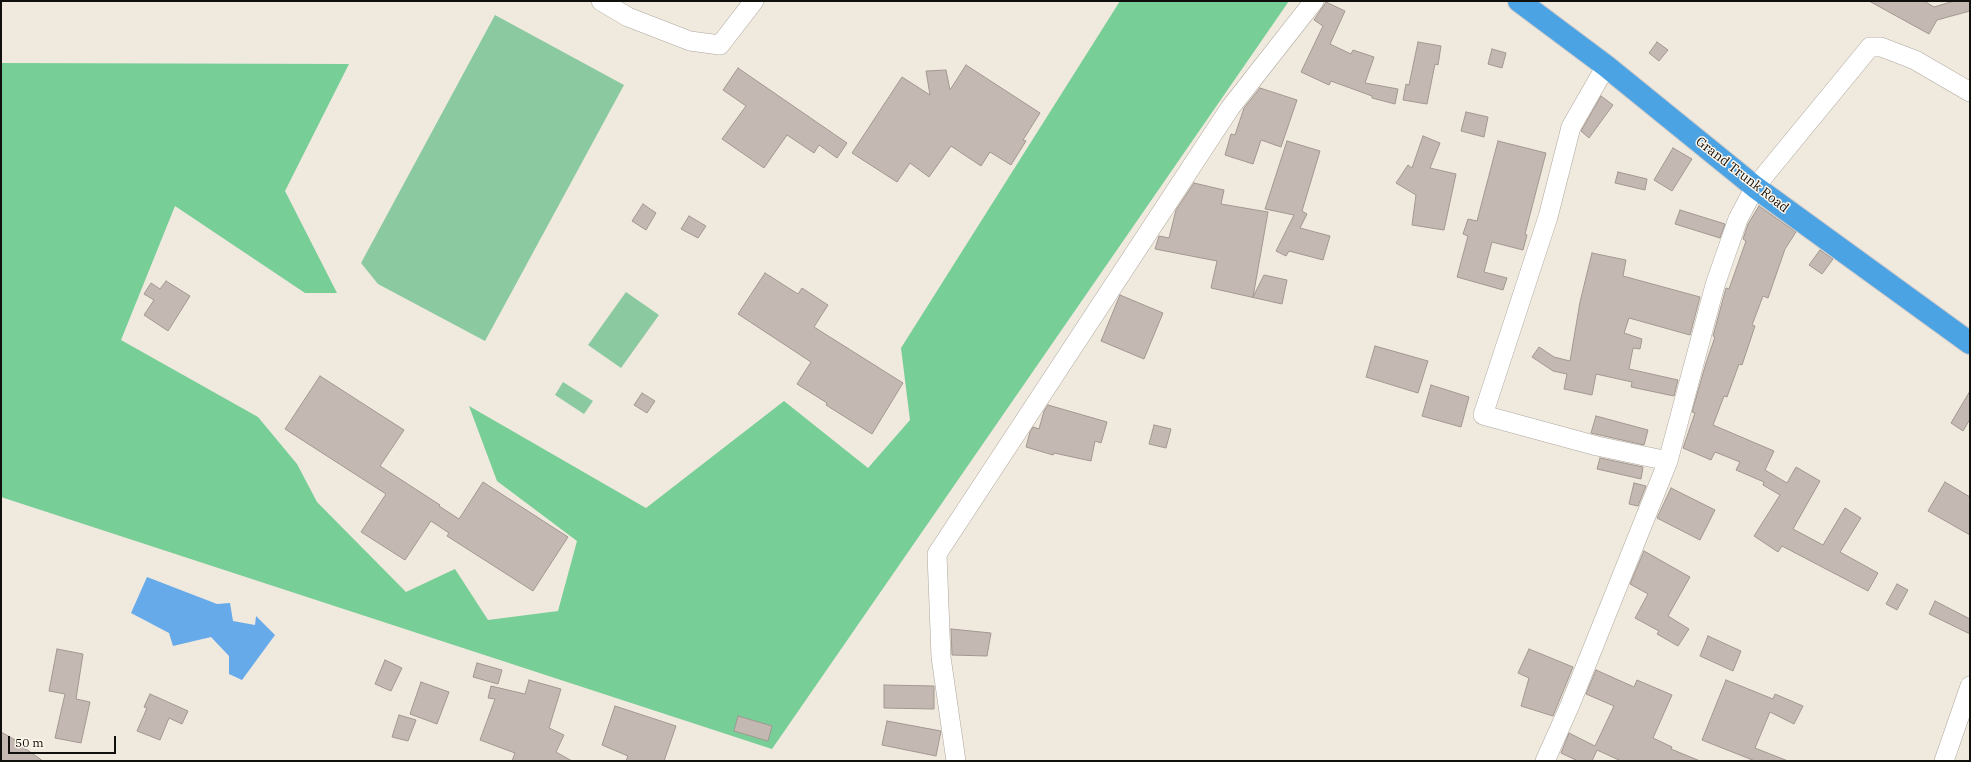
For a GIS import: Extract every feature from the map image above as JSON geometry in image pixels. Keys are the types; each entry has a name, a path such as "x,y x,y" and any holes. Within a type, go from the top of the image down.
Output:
{"highway":[{"name":"Grand Trunk Road","path":"1519,1 1606,66 1755,187 1970,343"}],"street":[{"path":"601,1 628,17 690,41 720,44 754,1"},
{"path":"956,761 941,657 937,554 1230,108 1314,1"},
{"path":"1545,761 1570,705 1668,461 1715,285 1738,219 1755,187 1870,47 1881,47 1916,60 1970,92"},
{"path":"1606,66 1571,127 1548,216 1483,416 1597,446 1668,461"},
{"path":"1944,761 1970,686"}],"green space":[{"path":"1120,1 1289,1 772,749 1,497 1,63 349,64 285,191 337,293 305,293 175,206 121,340 258,417 297,464 317,502 406,592 455,569 488,620 558,611 577,541 497,481 469,406 646,508 784,401 868,468 910,420 901,348"},
{"path":"495,15 624,85 485,341 378,284 361,263"},
{"path":"626,292 659,315 621,368 588,345"},
{"path":"563,382 593,401 584,414 555,395"}],"water":[{"path":"147,577 217,604 230,603 233,621 255,625 256,616 275,635 242,680 229,674 229,656 211,637 173,646 169,633 131,613"}],"building":[{"path":"1869,1 1924,1 1934,7 1954,1 1970,1 1970,11 1937,20 1929,34"},
{"path":"1326,2 1345,11 1330,44 1351,54 1353,50 1374,57 1365,83 1398,89 1395,104 1372,98 1372,96 1331,81 1329,85 1301,72 1323,26 1314,20"},
{"path":"1418,42 1441,46 1438,65 1435,64 1427,104 1403,100 1406,84 1409,85"},
{"path":"1657,42 1668,50 1659,61 1649,53"},
{"path":"1492,49 1506,53 1502,68 1488,64"},
{"path":"966,65 1040,113 1023,140 1026,141 1011,165 990,152 981,166 951,146 929,177 910,163 897,182 852,153 902,77 930,95 926,71 946,70 950,90"},
{"path":"738,68 847,143 837,158 819,145 814,153 787,135 764,168 722,139 746,106 723,90"},
{"path":"1260,88 1297,100 1281,147 1261,140 1253,164 1225,155 1231,134 1235,135 1244,108"},
{"path":"1601,96 1613,105 1589,138 1581,131"},
{"path":"1466,112 1488,117 1484,137 1461,131"},
{"path":"1423,136 1440,143 1430,168 1456,174 1444,230 1412,225 1416,195 1396,183 1408,165 1412,168"},
{"path":"1287,141 1320,151 1302,211 1307,214 1300,228 1330,236 1323,260 1289,251 1286,256 1276,251 1294,215 1265,209"},
{"path":"1498,141 1546,153 1525,234 1527,235 1523,250 1492,242 1484,272 1507,278 1503,290 1457,277 1468,236 1463,234 1468,219 1477,221"},
{"path":"1673,148 1692,159 1672,191 1654,180"},
{"path":"1618,172 1647,179 1645,190 1615,183"},
{"path":"1194,183 1224,190 1221,204 1268,212 1253,297 1264,275 1287,280 1282,304 1211,288 1217,261 1155,249 1159,236 1169,238 1176,210"},
{"path":"643,204 656,213 646,230 632,221"},
{"path":"1759,206 1796,232 1785,249 1768,298 1763,296 1752,325 1755,326 1742,365 1739,364 1727,397 1724,396 1713,425 1774,451 1765,470 1787,483 1796,467 1820,481 1793,529 1823,545 1845,508 1861,518 1840,552 1878,573 1868,591 1782,546 1778,552 1754,536 1780,495 1763,485 1764,482 1736,470 1740,462 1715,452 1711,460 1683,448 1695,413 1692,412 1715,337 1713,336 1726,288 1729,289 1746,241 1743,239 1748,224"},
{"path":"1680,210 1725,224 1720,238 1675,224"},
{"path":"689,216 706,226 698,238 681,229"},
{"path":"1820,250 1833,259 1822,274 1809,265"},
{"path":"1592,253 1626,260 1623,276 1700,297 1690,335 1629,318 1624,333 1642,339 1640,349 1633,348 1629,369 1678,380 1674,396 1631,387 1632,382 1596,374 1592,395 1564,389 1567,374 1553,371 1532,357 1539,347 1554,357 1570,361 1580,302"},
{"path":"765,273 798,294 802,288 828,305 814,327 903,383 872,434 826,405 827,403 797,384 811,362 738,314"},
{"path":"166,281 190,296 168,331 144,315 154,300 144,294 151,283 160,289"},
{"path":"1120,295 1163,313 1144,359 1101,341"},
{"path":"1375,346 1428,361 1418,393 1366,377"},
{"path":"320,376 404,430 380,466 459,519 483,482 568,537 533,591 447,536 449,533 431,521 405,560 361,532 386,494 285,429"},
{"path":"1431,385 1469,397 1461,427 1422,416"},
{"path":"1970,391 1970,419 1963,431 1951,423"},
{"path":"642,393 655,401 647,413 634,405"},
{"path":"1048,405 1107,422 1101,443 1095,441 1091,461 1054,453 1053,455 1026,447 1030,432 1033,427 1039,429 1044,411"},
{"path":"1596,416 1648,430 1644,445 1591,433"},
{"path":"1154,425 1171,429 1166,448 1149,444"},
{"path":"1600,458 1643,467 1641,479 1597,469"},
{"path":"1945,482 1970,497 1970,535 1928,511"},
{"path":"1634,483 1646,486 1638,506 1629,504"},
{"path":"1671,488 1715,510 1700,540 1657,518"},
{"path":"1644,551 1690,577 1668,616 1689,629 1678,646 1657,634 1659,631 1635,618 1648,594 1630,584"},
{"path":"1897,584 1908,590 1897,610 1886,604"},
{"path":"1935,601 1970,619 1970,634 1929,614"},
{"path":"951,629 991,633 987,656 952,655"},
{"path":"1708,636 1741,651 1733,671 1700,656"},
{"path":"57,649 83,654 76,699 90,702 81,743 55,738 65,694 49,691"},
{"path":"1529,649 1573,667 1553,716 1521,706 1529,678 1518,673"},
{"path":"385,660 402,668 391,691 375,684"},
{"path":"477,663 502,670 498,684 473,677"},
{"path":"1596,670 1634,687 1637,680 1672,695 1653,738 1672,747 1671,749 1700,761 1621,761 1597,750 1592,761 1578,761 1561,753 1569,733 1595,746 1614,706 1586,694"},
{"path":"529,680 561,689 549,728 564,735 556,752 572,761 512,761 515,753 480,740 495,699 488,698 491,686 525,694"},
{"path":"1726,680 1773,699 1775,694 1803,706 1794,724 1770,712 1755,748 1788,761 1755,761 1702,740"},
{"path":"421,682 449,692 437,724 410,714"},
{"path":"884,685 934,686 934,709 884,708"},
{"path":"150,694 188,711 182,724 169,718 160,740 137,731 147,708 144,707"},
{"path":"615,706 676,726 664,761 626,761 628,756 602,745"},
{"path":"399,715 416,720 408,741 392,737"},
{"path":"738,716 772,726 768,741 734,731"},
{"path":"887,721 941,731 936,756 882,745"},
{"path":"1,732 17,741 16,742 43,761 1,761"}]}
